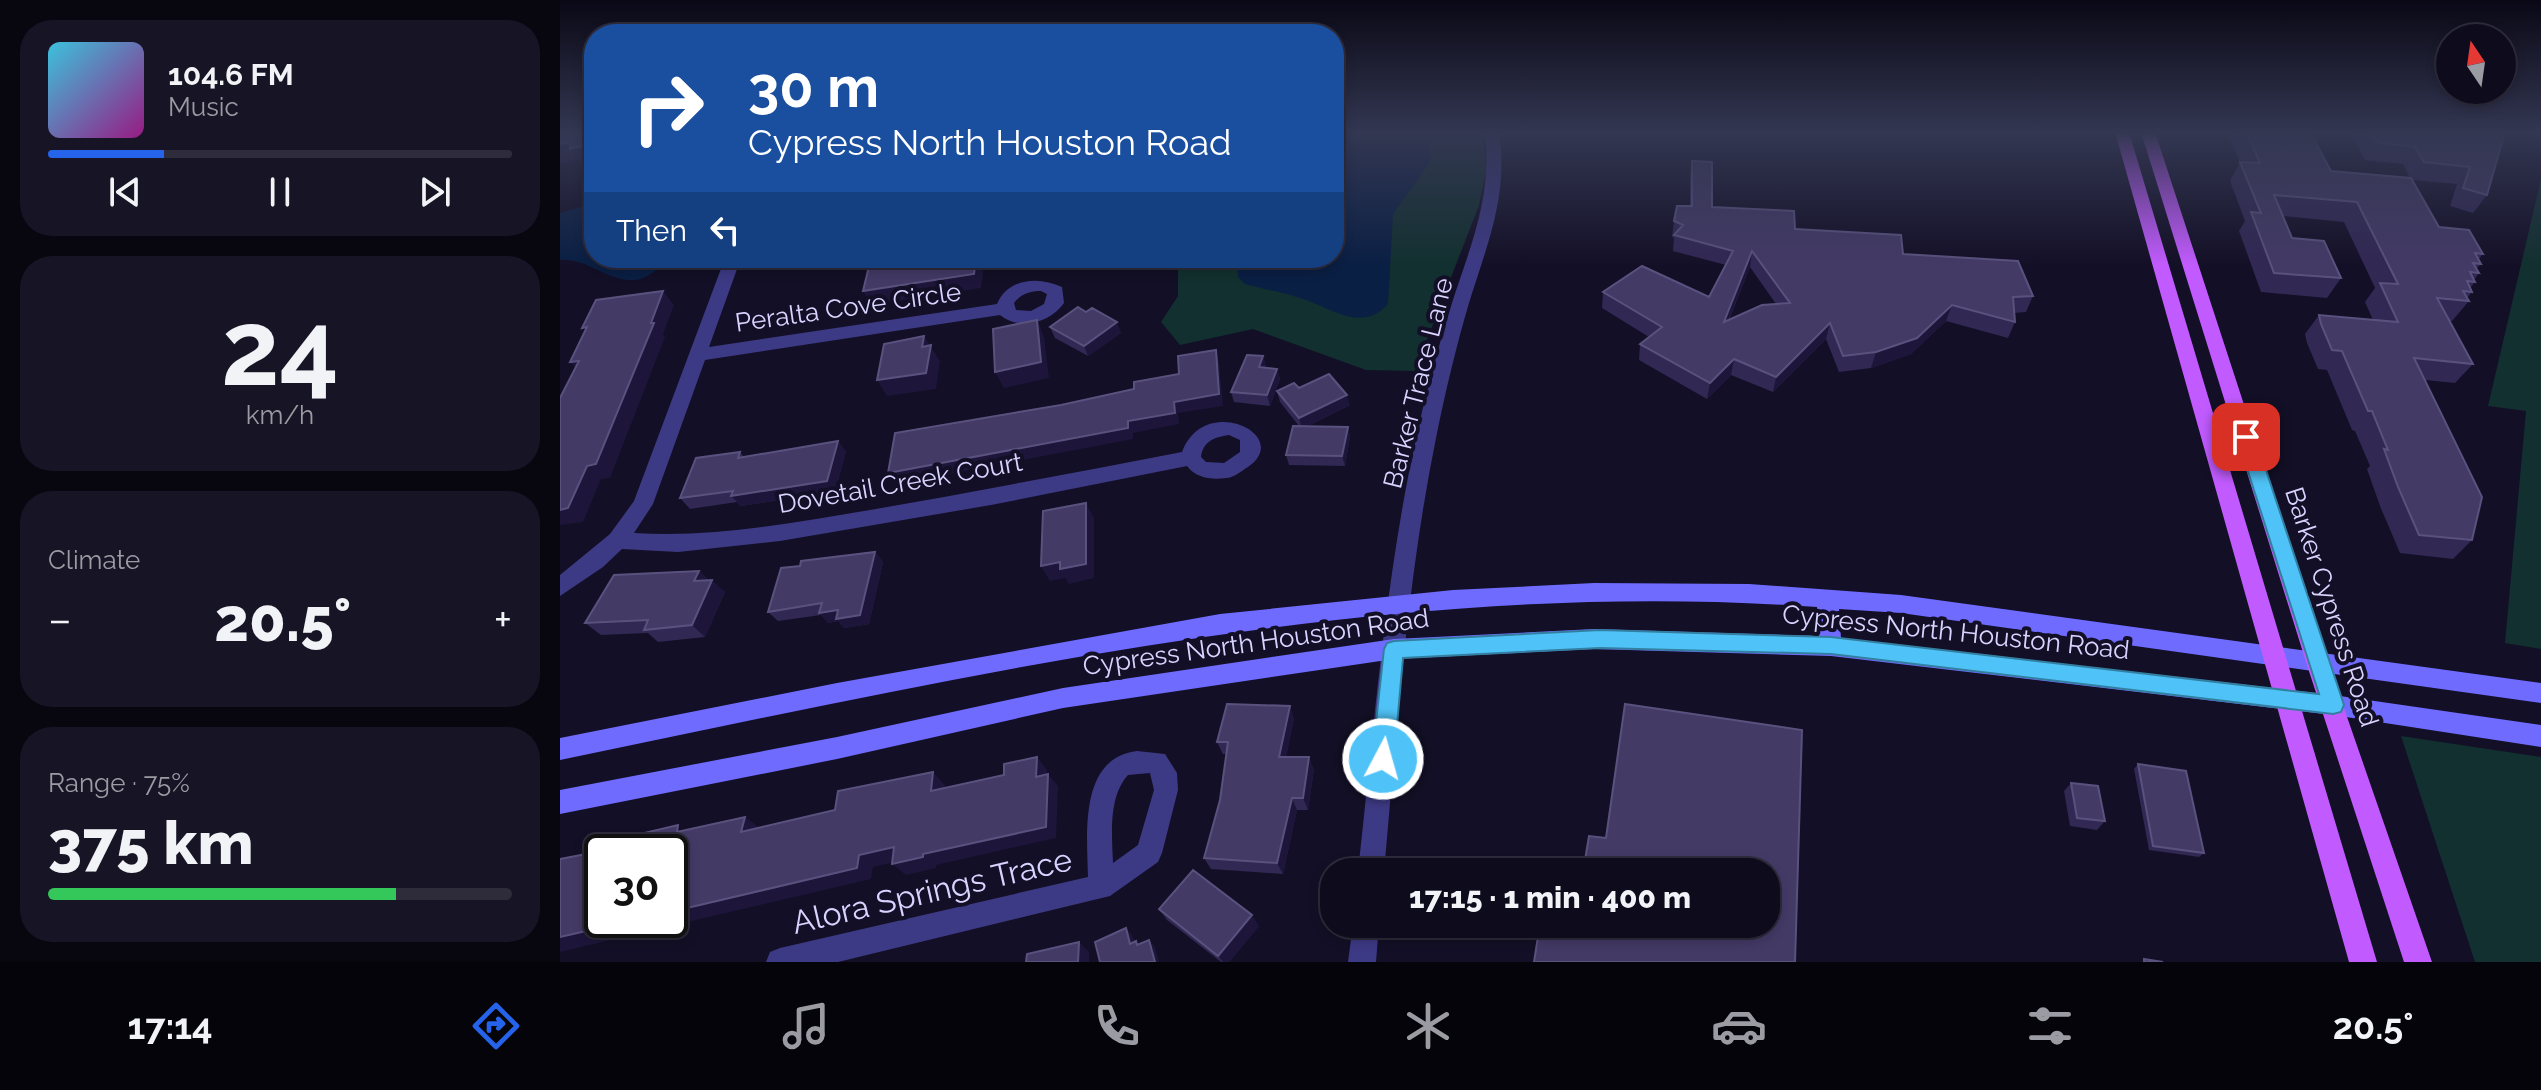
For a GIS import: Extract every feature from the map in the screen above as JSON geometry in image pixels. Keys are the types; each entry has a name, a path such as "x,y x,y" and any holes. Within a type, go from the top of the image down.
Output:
{"main road":[{"path":"2135,177 2363,962"},
{"name":"Barker Cypress Road","path":"2162,177 2317,662 2418,962"},
{"path":"2181,335 2214,338"},
{"name":"Cypress North Houston Road","path":"560,749 837,693 1220,623 1524,594 1670,590 1827,597 1973,612 2541,693"},
{"path":"1827,597 1831,646"},
{"name":"Cypress North Houston Road","path":"560,802 837,748 1063,698 1394,649 1600,639 1831,646 2286,699 2541,736"}],"street":[{"name":"Barker Trace Lane","path":"1372,858 1398,605 1426,438 1461,302 1490,219 1497,177"},
{"path":"560,587 595,561 633,521 652,484 729,268"},
{"name":"Peralta Cove Circle","path":"698,355 914,325 1004,309"},
{"name":"Dovetail Creek Court","path":"617,540 678,544 780,533 991,497 1191,458"},
{"name":"Alora Springs Trace","path":"780,962 1101,887 1149,853 1166,790 1165,773 1156,762 1139,761 1120,767 1106,782 1101,887"},
{"path":"1362,962 1365,938"}],"green space":[{"path":"1344,177 1485,177 1479,205 1415,371 1366,370 1253,329 1180,345 1161,322 1178,296 1178,268 1344,268"},
{"path":"2541,179 2541,649 2505,643 2526,411 2488,406"},
{"path":"2401,736 2541,757 2541,962 2475,962"}],"water":[{"path":"1344,177 1420,177 1393,214 1388,304 1378,313 1368,317 1346,316 1300,298 1245,284 1238,277 1238,268 1344,268"},
{"path":"584,206 584,264 560,260 560,213"},
{"path":"593,268 657,268 640,279 617,278"}],"building":[{"path":"1692,177 1712,177 1712,207 1794,211 1795,229 1901,235 1903,254 2018,261 2033,296 2013,297 2015,322 1952,305 1917,338 1876,352 1843,356 1830,323 1776,377 1734,359 1710,383 1640,344 1662,327 1603,292 1642,266 1709,297 1733,251 1674,235 1683,225 1674,221 1677,206 1692,206","holes":["1752,251 1790,303 1762,305 1724,322"]},
{"path":"2246,177 2398,177 2411,178 2439,227 2469,230 2483,254 2475,253 2481,264 2473,263 2479,273 2470,272 2475,282 2467,281 2472,292 2463,291 2469,301 2437,298 2473,364 2414,358 2482,497 2472,540 2419,535 2398,487 2384,449 2388,450 2372,411 2368,411 2342,351 2332,350 2321,324 2319,315 2398,322 2380,283 2398,284 2357,202 2274,195 2292,238 2324,241 2341,278 2274,273 2251,212 2261,213"},
{"path":"2467,177 2492,177 2487,195 2463,188"},
{"path":"869,268 975,268 974,274 863,291"},
{"path":"663,291 651,323 654,323 596,464 587,466 568,508 560,510 560,398 579,361 570,362 587,327 582,328 596,300"},
{"path":"1078,307 1086,312 1092,308 1117,322 1084,346 1050,327"},
{"path":"1037,320 1041,362 995,372 993,329"},
{"path":"924,336 922,347 931,345 926,373 877,380 884,344"},
{"path":"1216,350 1219,394 1174,402 1175,413 1128,421 1128,428 888,473 895,433 1061,405 1134,389 1134,382 1179,374 1178,356"},
{"path":"1247,355 1263,356 1259,367 1277,369 1267,395 1231,392"},
{"path":"1329,374 1347,395 1299,418 1277,391 1294,383 1299,388"},
{"path":"1293,426 1348,427 1342,456 1286,455"},
{"path":"838,441 827,481 731,496 733,491 680,498 696,458 740,452 738,458"},
{"path":"1086,503 1086,564 1060,569 1060,562 1041,566 1043,511"},
{"path":"875,552 860,615 836,619 838,610 819,613 822,603 768,612 781,568 800,566 801,561"},
{"path":"699,571 694,581 712,580 692,625 644,630 648,620 585,623 614,575"},
{"path":"1227,704 1290,706 1279,757 1309,757 1303,798 1292,798 1277,863 1204,858 1220,800 1228,742 1217,742"},
{"path":"1625,704 1802,730 1795,962 1534,962 1538,938 1780,938 1780,858 1585,858 1589,836 1606,838"},
{"path":"1037,757 1036,777 1048,774 1046,827 923,854 923,857 892,864 894,847 859,855 857,868 688,908 688,834 644,834 678,825 677,832 745,817 741,832 835,810 838,791 933,772 931,791 1004,775 1004,764"},
{"path":"2138,764 2186,771 2204,853 2153,846"},
{"path":"2071,783 2098,786 2105,821 2077,818"},
{"path":"584,854 584,931 560,937 560,859"},
{"path":"1193,870 1252,915 1218,956 1159,909"},
{"path":"1126,928 1130,944 1136,941 1137,945 1149,940 1155,962 1100,962 1095,942"},
{"path":"1079,942 1078,962 1026,962 1027,954"}],"route":[{"path":"1383,759 1394,649 1600,639 1750,641 1972,661 2333,705 2246,437"}]}
